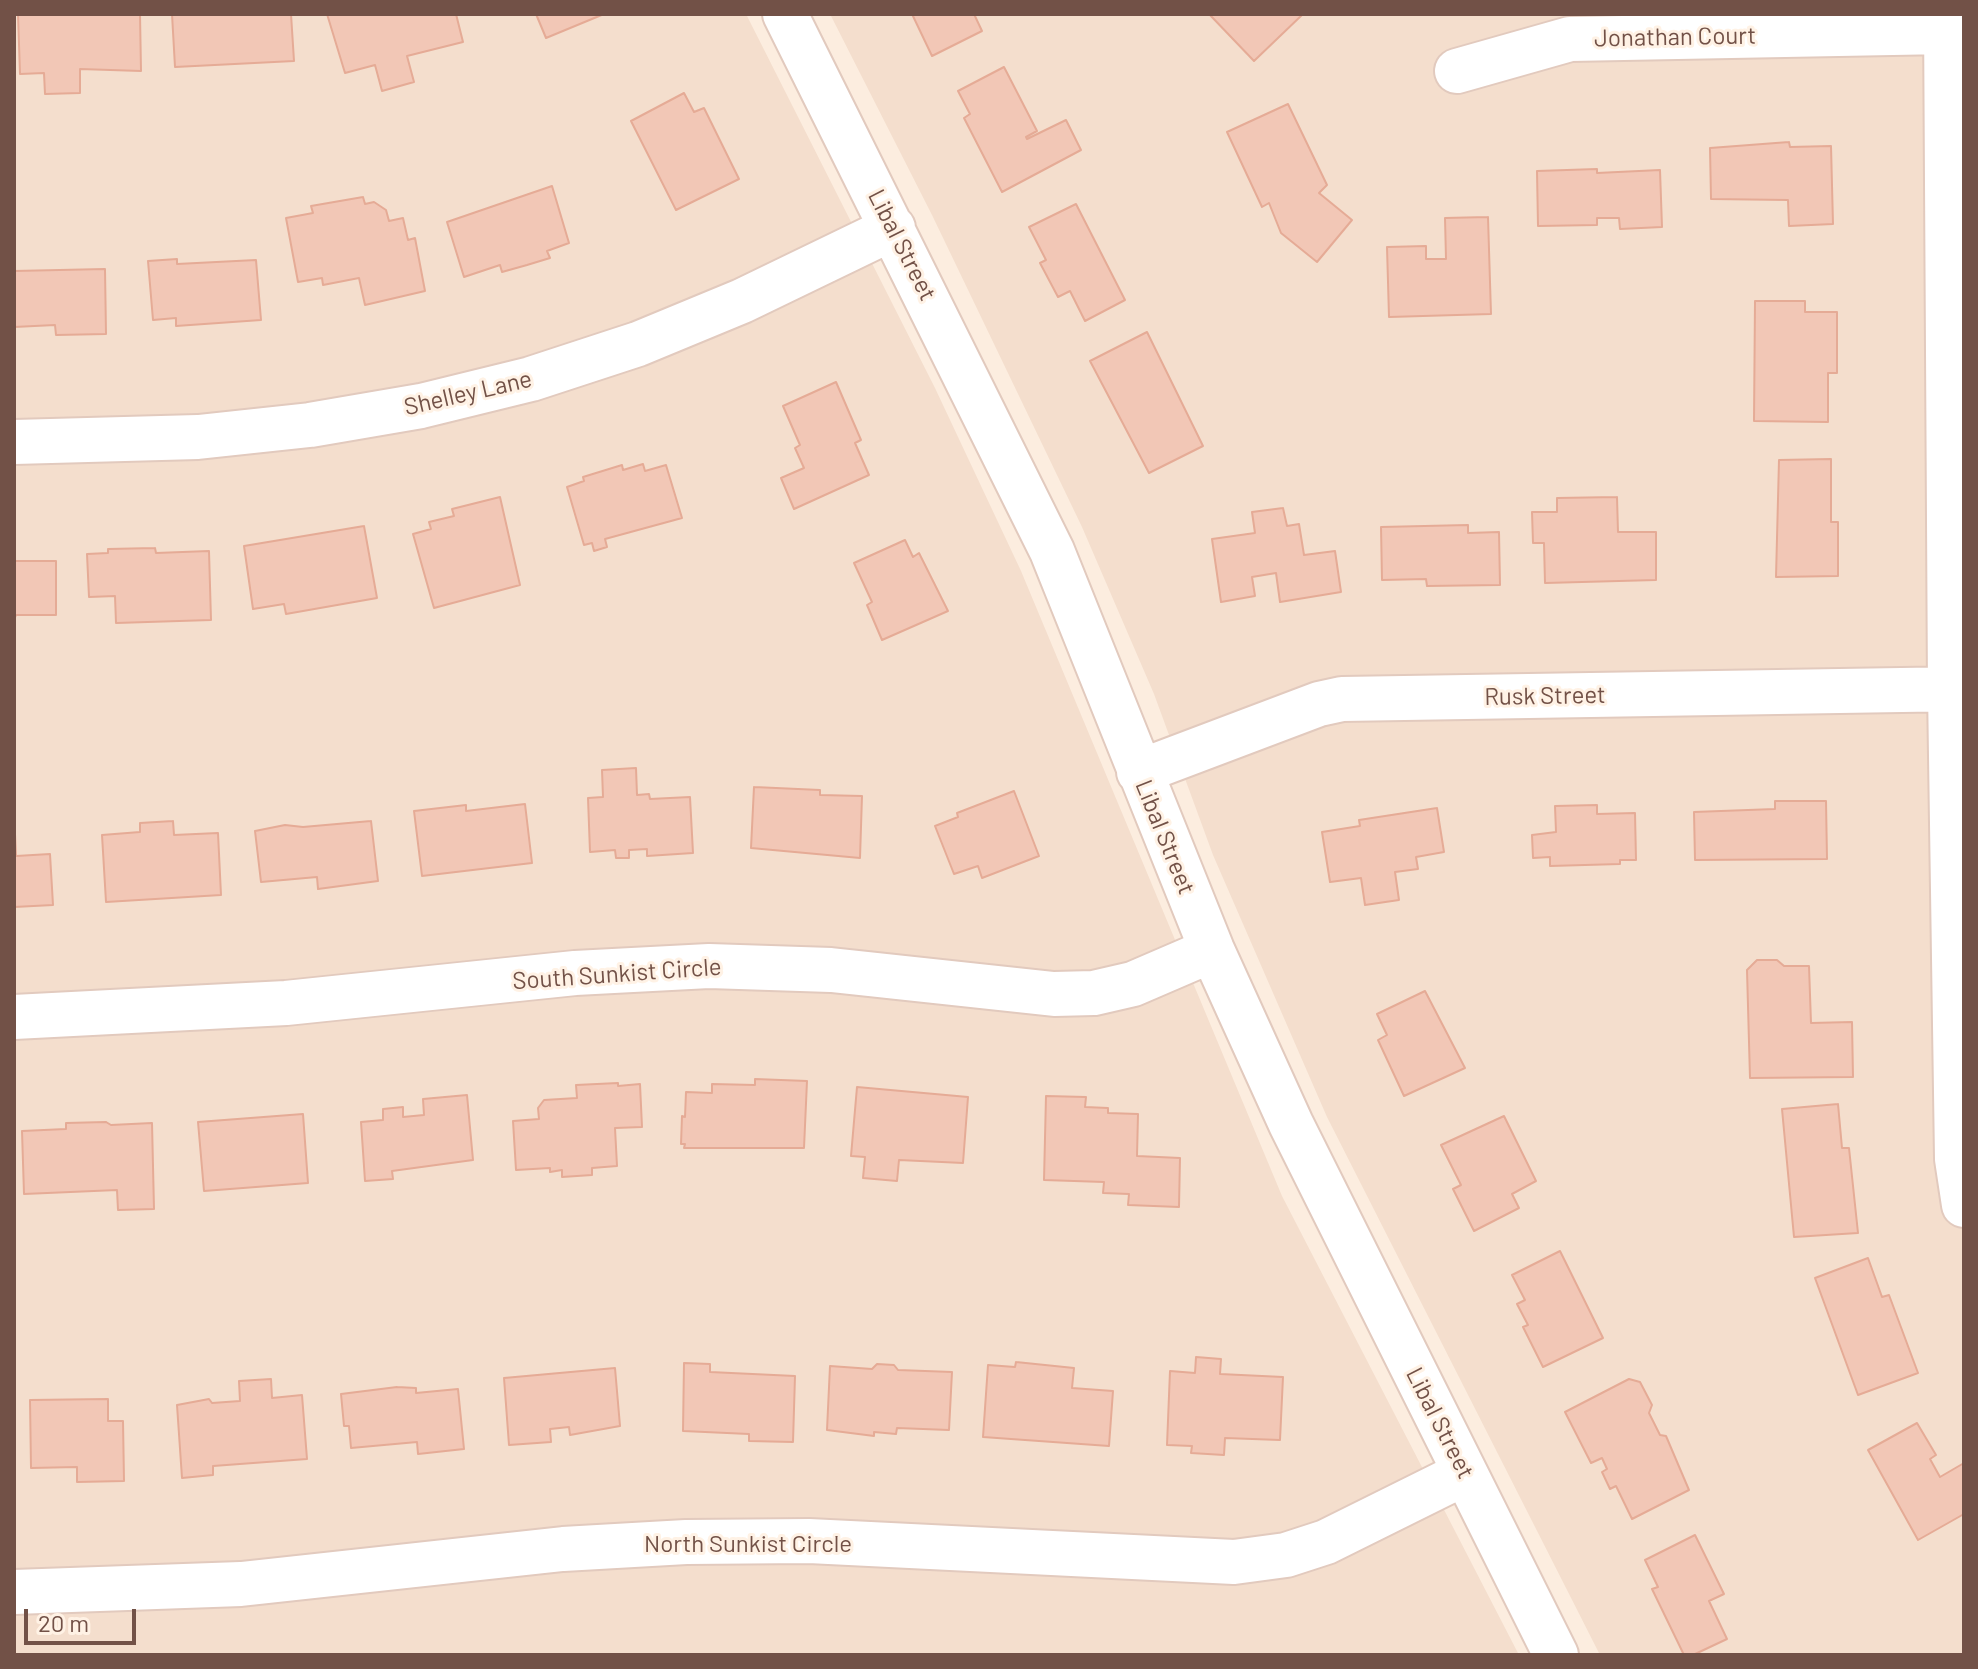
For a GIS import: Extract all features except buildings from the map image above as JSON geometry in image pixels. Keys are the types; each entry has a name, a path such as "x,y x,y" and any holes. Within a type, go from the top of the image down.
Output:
{"street":[{"name":"Libal Street","path":"785,14 1052,551 1212,950 1291,1124 1556,1655"},
{"name":"Jonathan Court","path":"1457,71 1570,39 1946,23"},
{"path":"1946,23 1957,689 1957,1159 1964,1205"},
{"name":"Shelley Lane","path":"14,442 198,437 310,425 421,406 531,379 638,344 742,301 893,228"},
{"name":"Rusk Street","path":"1139,772 1319,704 1342,699 1957,689"},
{"name":"South Sunkist Circle","path":"14,1017 286,1003 575,973 709,966 831,970 1054,994 1094,993 1133,984 1212,950"},
{"name":"North Sunkist Circle","path":"14,1592 241,1584 563,1549 686,1542 809,1541 1234,1562 1286,1555 1326,1542 1465,1473"}],"shaded area":[{"path":"14,14 746,14 935,388 1021,571 1282,1196 1519,1655 14,1655"},
{"path":"830,14 1964,14 1964,1655 1600,1655 1327,1117 1213,855 1154,694 1082,527 932,215"}]}
